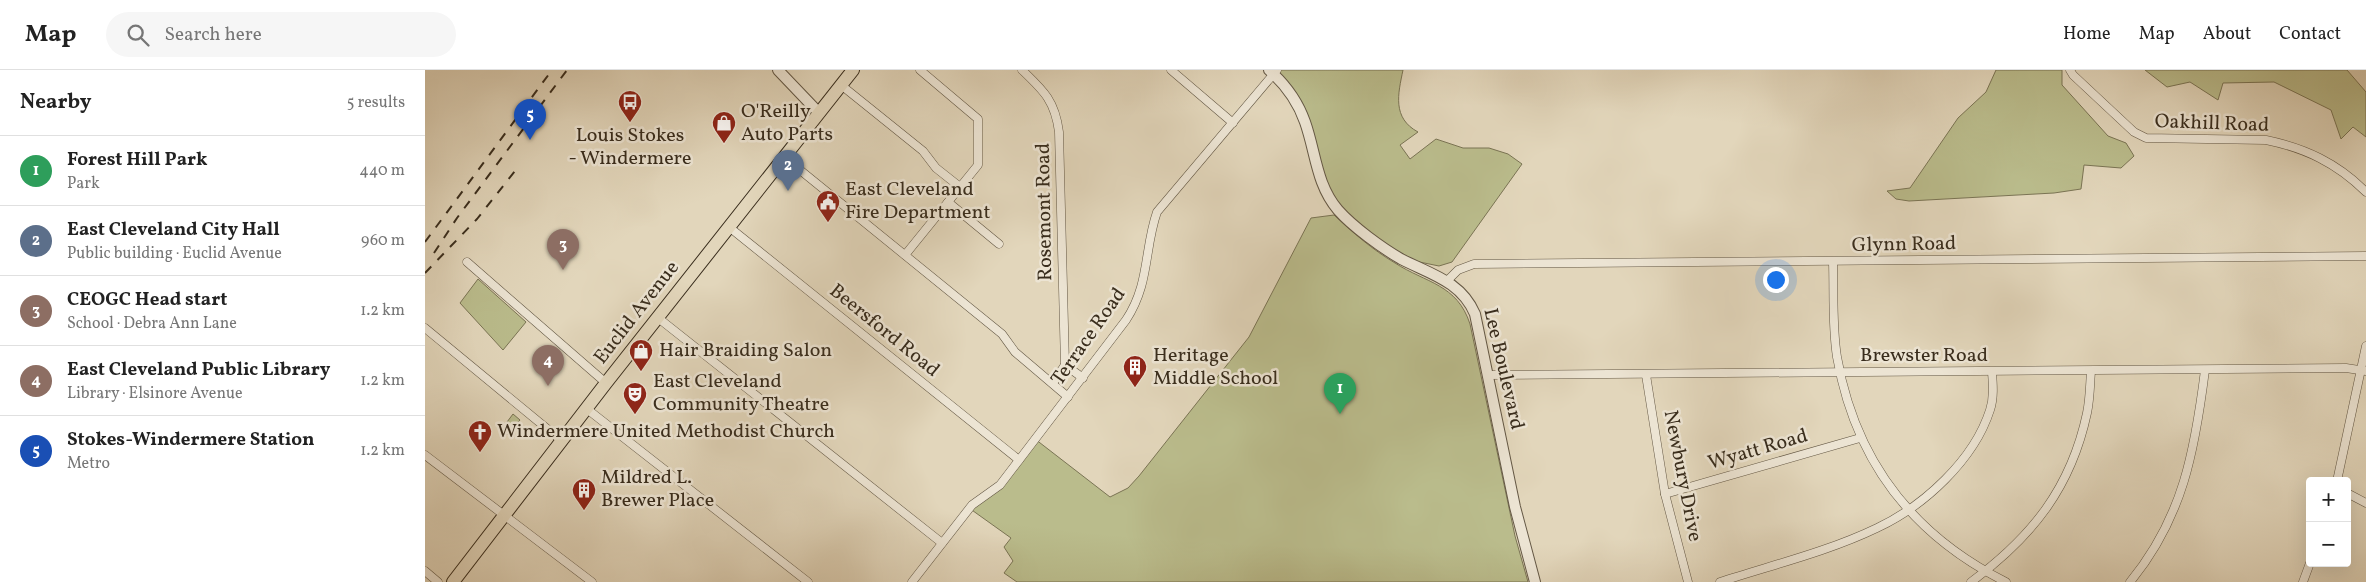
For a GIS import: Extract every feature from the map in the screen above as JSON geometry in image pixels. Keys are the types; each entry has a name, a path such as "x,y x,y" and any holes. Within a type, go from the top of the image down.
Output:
{"main road":[{"name":"Euclid Avenue","path":"453,582 657,317 853,70"}],"street":[{"path":"778,70 819,113"},
{"path":"905,255 978,165 979,121 920,70"},
{"name":"Rosemont Road","path":"1022,70 1045,92 1057,113 1065,365"},
{"path":"1171,70 1233,123"},
{"name":"Oakhill Road","path":"2070,70 2073,76 2134,132 2146,138 2266,140 2281,143 2300,148 2328,161 2366,192"},
{"name":"Terrace Road","path":"912,582 972,505 1000,485 1127,320 1145,279 1151,232 1157,212 1176,187 1233,123 1273,71"},
{"name":"Lee Boulevard","path":"1273,71 1293,96 1301,110 1322,185 1338,210 1350,222 1400,258 1448,280 1466,298 1473,309 1515,506 1535,582"},
{"path":"841,85 923,151 936,168 960,187"},
{"path":"784,157 1002,334 1015,352 1068,397"},
{"path":"948,202 999,244"},
{"name":"Beersford Road","path":"729,227 1019,460"},
{"name":"Glynn Road","path":"1448,280 1458,270 1474,264 2366,256"},
{"path":"467,262 606,383"},
{"path":"1833,262 1835,326 1840,373 1860,438 1879,471 1908,510 1939,538 1985,572 2006,582"},
{"path":"657,317 942,543"},
{"path":"425,328 562,441"},
{"path":"2338,477 2363,370 2366,346"},
{"path":"1053,383 1065,365 1083,378"},
{"name":"Brewster Road","path":"1488,376 2347,368 2363,370"},
{"path":"1971,582 1985,572 2026,534 2061,488 2077,452 2088,411 2091,370"},
{"path":"2130,582 2146,563 2169,520 2189,470 2205,370"},
{"path":"1720,582 1845,542 1879,527 1908,510 1946,477 1975,441 1990,408 1993,394 1992,372"},
{"name":"Newbury Drive","path":"1646,375 1665,494 1688,582"},
{"path":"587,409 808,582"},
{"name":"Wyatt Road","path":"1665,494 1860,438"},
{"path":"425,455 592,582"},
{"path":"2351,495 2366,503"},
{"path":"2303,582 2309,567"},
{"path":"425,571 438,582"}],"green space":[{"path":"1277,70 1403,70 1399,105 1404,120 1418,132 1400,145 1410,159 1436,139 1463,148 1489,148 1508,154 1522,164 1452,262 1439,266 1400,258 1338,210"},
{"path":"1996,70 2062,70 2062,85 2108,136 2126,143 2134,156 2121,168 2084,165 2081,189 2054,193 1909,201 1896,199 1887,191 1910,188 1958,118 1986,92"},
{"path":"2145,70 2347,70 2366,92 2366,137 2353,127 2341,139 2331,110 2274,82 2223,83 2218,100 2190,82 2167,87"},
{"path":"1334,215 1387,258 1449,292 1464,311 1470,324 1515,536 1528,582 1017,582 1004,573 1013,561 1004,547 1011,538 969,508 1000,485 1035,439 1110,497 1128,488 1249,337 1311,218"},
{"path":"478,279 526,322 503,350 460,303"},
{"path":"513,414 520,420 507,435 501,430"}],"railway":[{"path":"425,242 552,70"},
{"path":"434,253 457,218 567,70"},
{"path":"425,273 477,219 515,171"}],"place":[{"name":"Louis Stokes - Windermere","path":"630,123"},
{"name":"Stokes-Windermere Station","path":"530,140"},
{"name":"O'Reilly Auto Parts","path":"724,144"},
{"name":"East Cleveland City Hall","path":"788,191"},
{"name":"East Cleveland Fire Department","path":"828,223"},
{"name":"CEOGC Head start","path":"563,270"},
{"name":"Hair Braiding Salon","path":"641,372"},
{"name":"East Cleveland Public Library","path":"548,386"},
{"name":"Heritage Middle School","path":"1135,388"},
{"name":"Forest Hill Park","path":"1340,414"},
{"name":"East Cleveland Community Theatre","path":"635,415"},
{"name":"Windermere United Methodist Church","path":"480,453"},
{"name":"Mildred L. Brewer Place","path":"584,511"}]}
